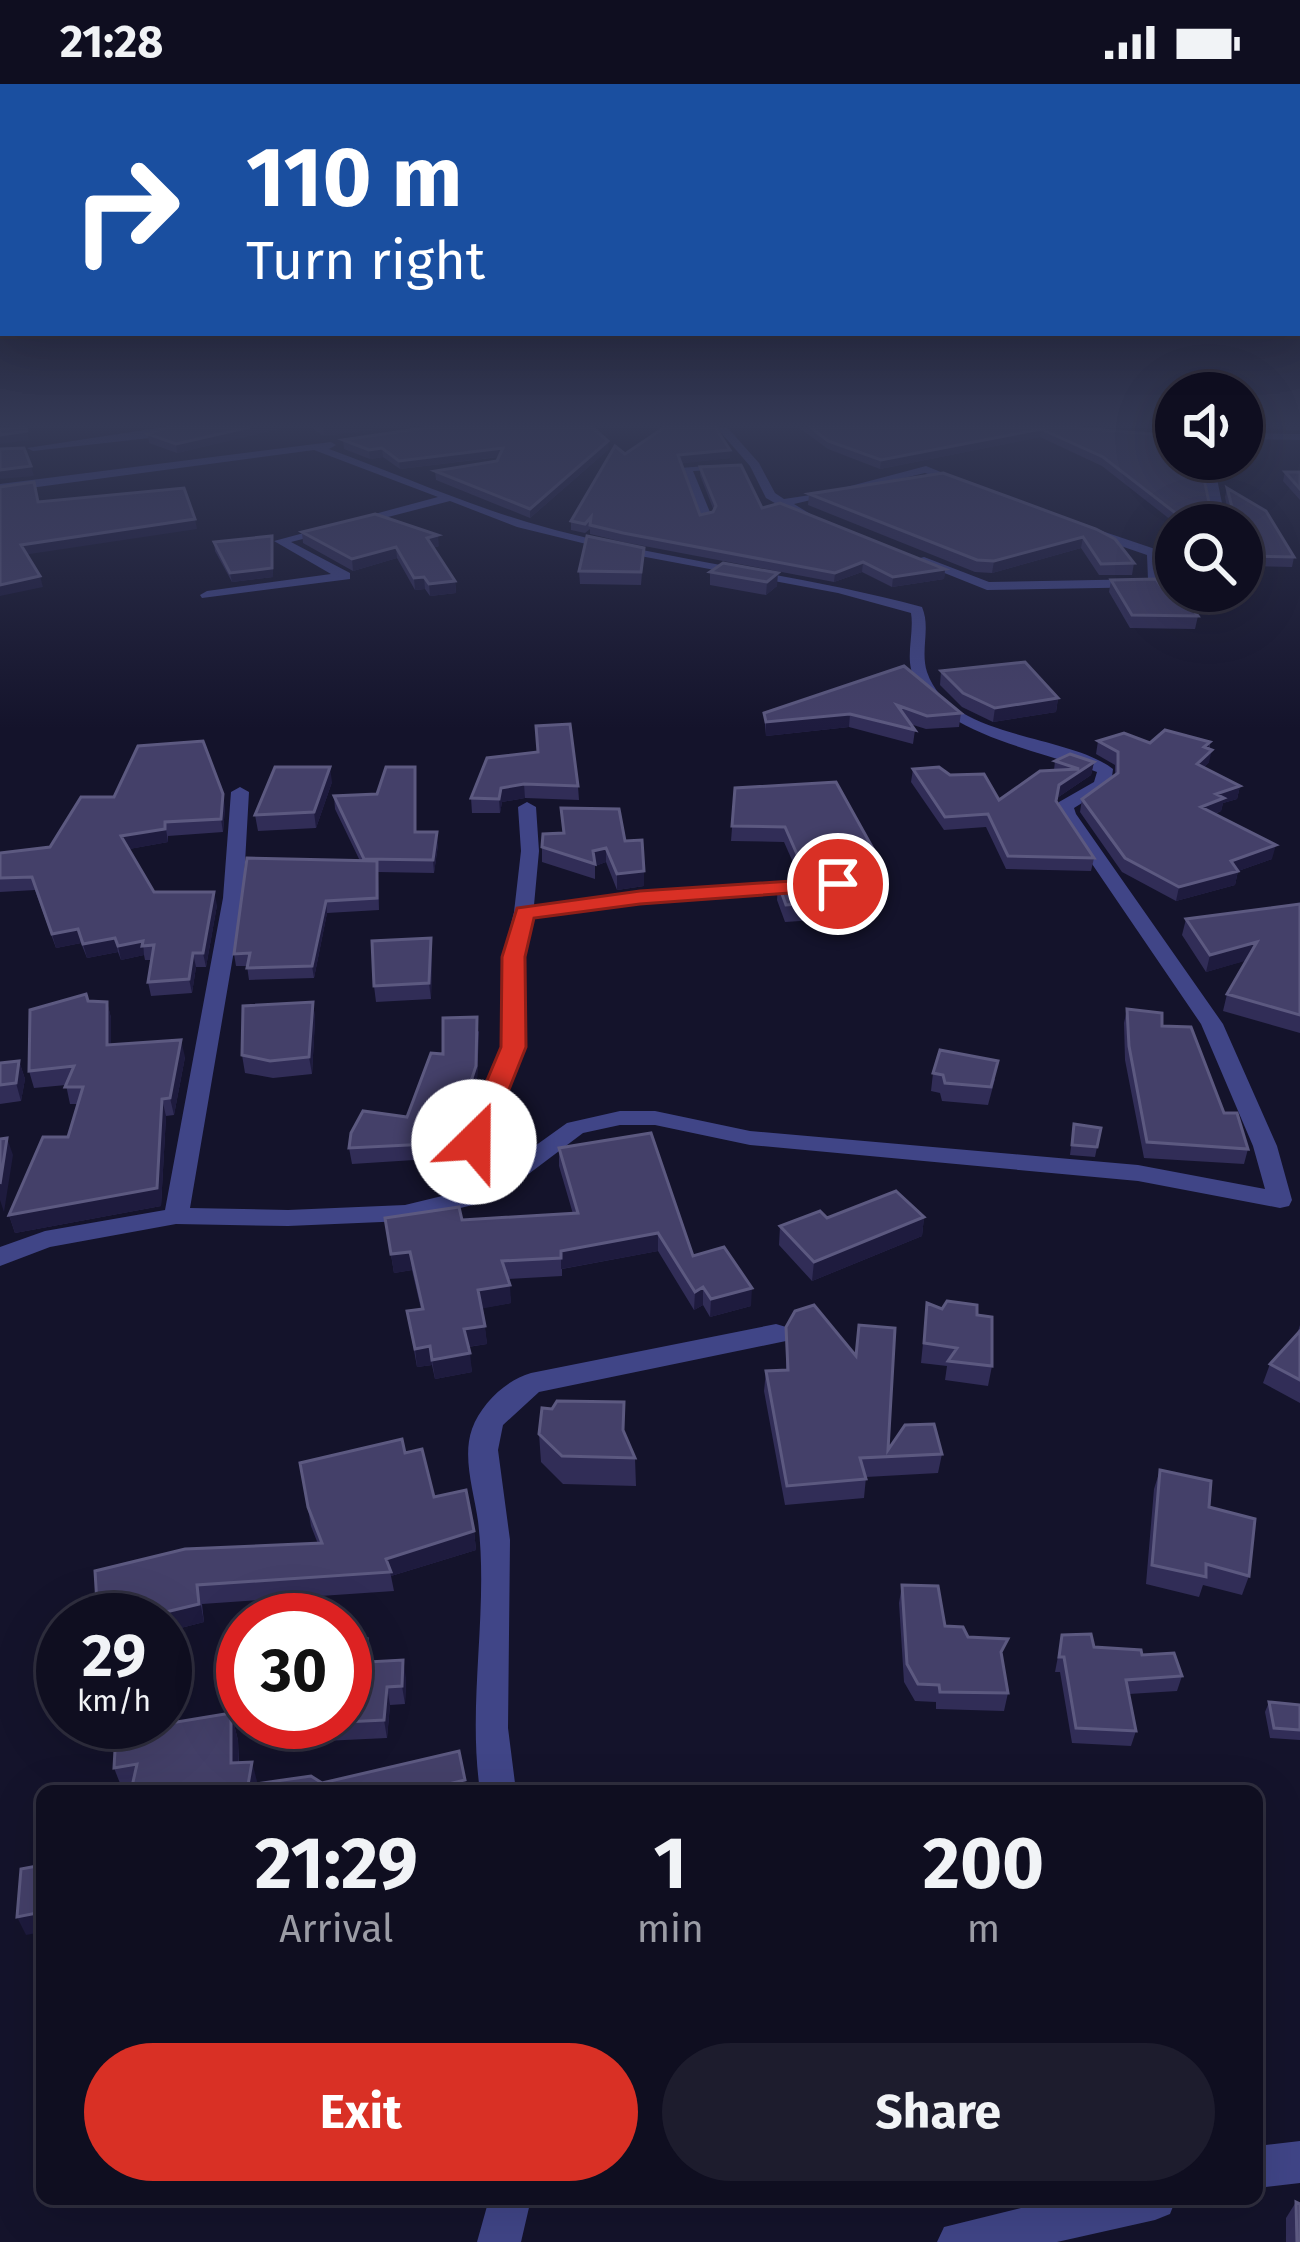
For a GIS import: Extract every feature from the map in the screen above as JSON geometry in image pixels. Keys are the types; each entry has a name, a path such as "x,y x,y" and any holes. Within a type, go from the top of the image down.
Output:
{"street":[{"path":"207,595 345,576 280,541 339,528"},
{"path":"536,528 908,606 920,620 922,679 942,702 999,736 1105,769 1105,781 1092,794 1071,799 1065,806 1067,814 1212,1024 1290,1204"},
{"path":"905,555 987,586 1154,583 1153,553 1082,528"},
{"path":"176,1216 233,898 240,792"},
{"path":"485,1194 471,1163 474,1142 514,1047 513,957 524,912 530,851 527,807"},
{"path":"524,912 640,897 838,884"},
{"path":"0,1257 45,1239 176,1216 405,1213 485,1194 575,1128 620,1118 655,1118 750,1138 1138,1173 1290,1204"},
{"path":"497,1785 488,1733 495,1538 484,1438 494,1416 508,1398 532,1383 776,1334"},
{"path":"1263,2166 1300,2162"},
{"path":"499,2242 508,2205"},
{"path":"959,2242 1128,2205"}],"building":[{"path":"0,528 137,528 21,545 40,576 0,585"},
{"path":"319,528 416,528 438,535 427,538 455,581 429,584 424,577 414,578 396,547 352,559 302,532"},
{"path":"601,528 842,528 945,569 893,577 863,562 835,573"},
{"path":"895,528 1092,528 1115,539 1134,563 1101,564 1083,537 994,561 977,560"},
{"path":"1263,528 1276,528 1294,557 1263,556"},
{"path":"272,536 272,568 230,573 214,542"},
{"path":"587,536 644,548 641,572 579,571"},
{"path":"723,563 778,573 767,582 710,572"},
{"path":"1155,579 1155,612 1195,612 1198,616 1132,615 1111,580"},
{"path":"1025,662 1058,698 995,708 963,693 941,671"},
{"path":"904,666 961,713 927,716 897,705 915,730 850,714 766,722 764,713"},
{"path":"570,724 578,786 524,784 501,788 499,799 471,798 487,758 538,752 536,726"},
{"path":"1165,730 1210,742 1204,747 1212,750 1197,764 1240,786 1216,794 1224,798 1201,807 1276,845 1231,861 1238,871 1179,887 1125,858 1082,799 1118,773 1118,752 1098,741 1124,733 1150,743"},
{"path":"203,741 223,794 221,819 165,822 165,829 121,836 154,892 214,892 203,953 193,953 189,979 148,982 154,945 142,946 143,941 118,946 115,938 83,944 78,929 52,934 32,877 0,878 0,853 50,847 81,797 114,797 138,746"},
{"path":"1070,754 1094,762 1059,785 1056,801 1094,858 1008,856 988,814 945,817 913,769 939,767 950,775 984,774 999,800 1040,771 1079,769 1055,761"},
{"path":"275,767 330,767 314,812 255,815"},
{"path":"386,767 415,767 415,832 437,832 433,860 364,859 334,796 377,794"},
{"path":"836,782 876,854 800,861 785,827 732,826 735,788"},
{"path":"561,808 619,809 625,841 642,840 644,871 617,874 606,848 593,851 595,864 542,847 543,834 564,833"},
{"path":"247,858 377,861 377,898 326,901 312,966 247,968 250,953 234,954"},
{"path":"837,878 847,901 786,905 778,883"},
{"path":"1300,904 1300,1015 1227,994 1257,942 1210,955 1186,919"},
{"path":"431,938 429,983 374,986 372,941"},
{"path":"86,994 88,1001 107,1002 107,1045 181,1040 170,1098 162,1099 157,1188 9,1215 43,1137 68,1137 83,1087 65,1087 74,1066 29,1071 30,1010"},
{"path":"313,1002 309,1057 270,1061 242,1055 243,1006"},
{"path":"1127,1009 1162,1013 1162,1026 1191,1027 1224,1113 1237,1113 1248,1149 1147,1142"},
{"path":"477,1017 476,1066 458,1121 429,1119 428,1144 349,1148 363,1111 407,1117 431,1053 443,1054 443,1018"},
{"path":"940,1050 998,1061 991,1087 945,1083 943,1075 933,1073"},
{"path":"19,1061 16,1083 0,1085 0,1063"},
{"path":"1074,1124 1101,1128 1097,1147 1072,1145"},
{"path":"651,1133 693,1256 724,1247 752,1288 711,1299 703,1287 695,1292 658,1233 561,1251 561,1258 502,1261 510,1285 478,1290 485,1326 464,1329 470,1353 432,1360 430,1346 415,1349 407,1311 423,1309 410,1252 391,1254 385,1218 459,1207 462,1220 578,1213 559,1148"},
{"path":"7,1138 0,1184 0,1139"},
{"path":"896,1191 924,1217 814,1262 780,1226 820,1211 827,1218"},
{"path":"947,1301 977,1305 977,1315 992,1317 992,1366 948,1361 957,1348 924,1343 927,1303 942,1309"},
{"path":"814,1305 856,1356 859,1325 895,1328 888,1450 905,1425 934,1424 942,1454 860,1458 866,1479 787,1486 766,1371 788,1370 786,1327 795,1311"},
{"path":"1300,1331 1300,1380 1270,1364"},
{"path":"557,1401 624,1402 623,1430 635,1458 562,1456 539,1434 542,1408 552,1409"},
{"path":"402,1439 405,1453 422,1449 434,1497 466,1490 474,1531 386,1559 391,1572 197,1585 199,1604 192,1606 192,1593 96,1593 95,1571 185,1549 322,1543 308,1507 300,1463"},
{"path":"1160,1470 1211,1481 1209,1507 1255,1519 1249,1576 1206,1564 1206,1577 1152,1565"},
{"path":"902,1585 938,1586 945,1626 963,1627 968,1637 1008,1639 1001,1652 1008,1693 940,1692 939,1685 918,1684 907,1664"},
{"path":"1091,1634 1094,1647 1141,1650 1142,1655 1174,1653 1182,1676 1126,1680 1136,1731 1076,1728 1064,1657 1059,1657 1062,1635"},
{"path":"403,1660 402,1686 387,1687 384,1720 372,1721 372,1662"},
{"path":"1269,1702 1300,1705 1300,1730 1274,1728"},
{"path":"216,1715 216,1749 231,1749 231,1763 252,1762 248,1785 132,1785 137,1764 114,1768 115,1749 192,1749 192,1719"},
{"path":"459,1751 465,1780 445,1785 248,1785 311,1776 322,1783"},
{"path":"36,1866 36,1913 17,1917 21,1869"},
{"path":"1296,2202 1300,2204 1300,2242 1297,2242"}],"route":[{"path":"474,1142 514,1047 513,957 524,912 640,897 838,884"}]}
